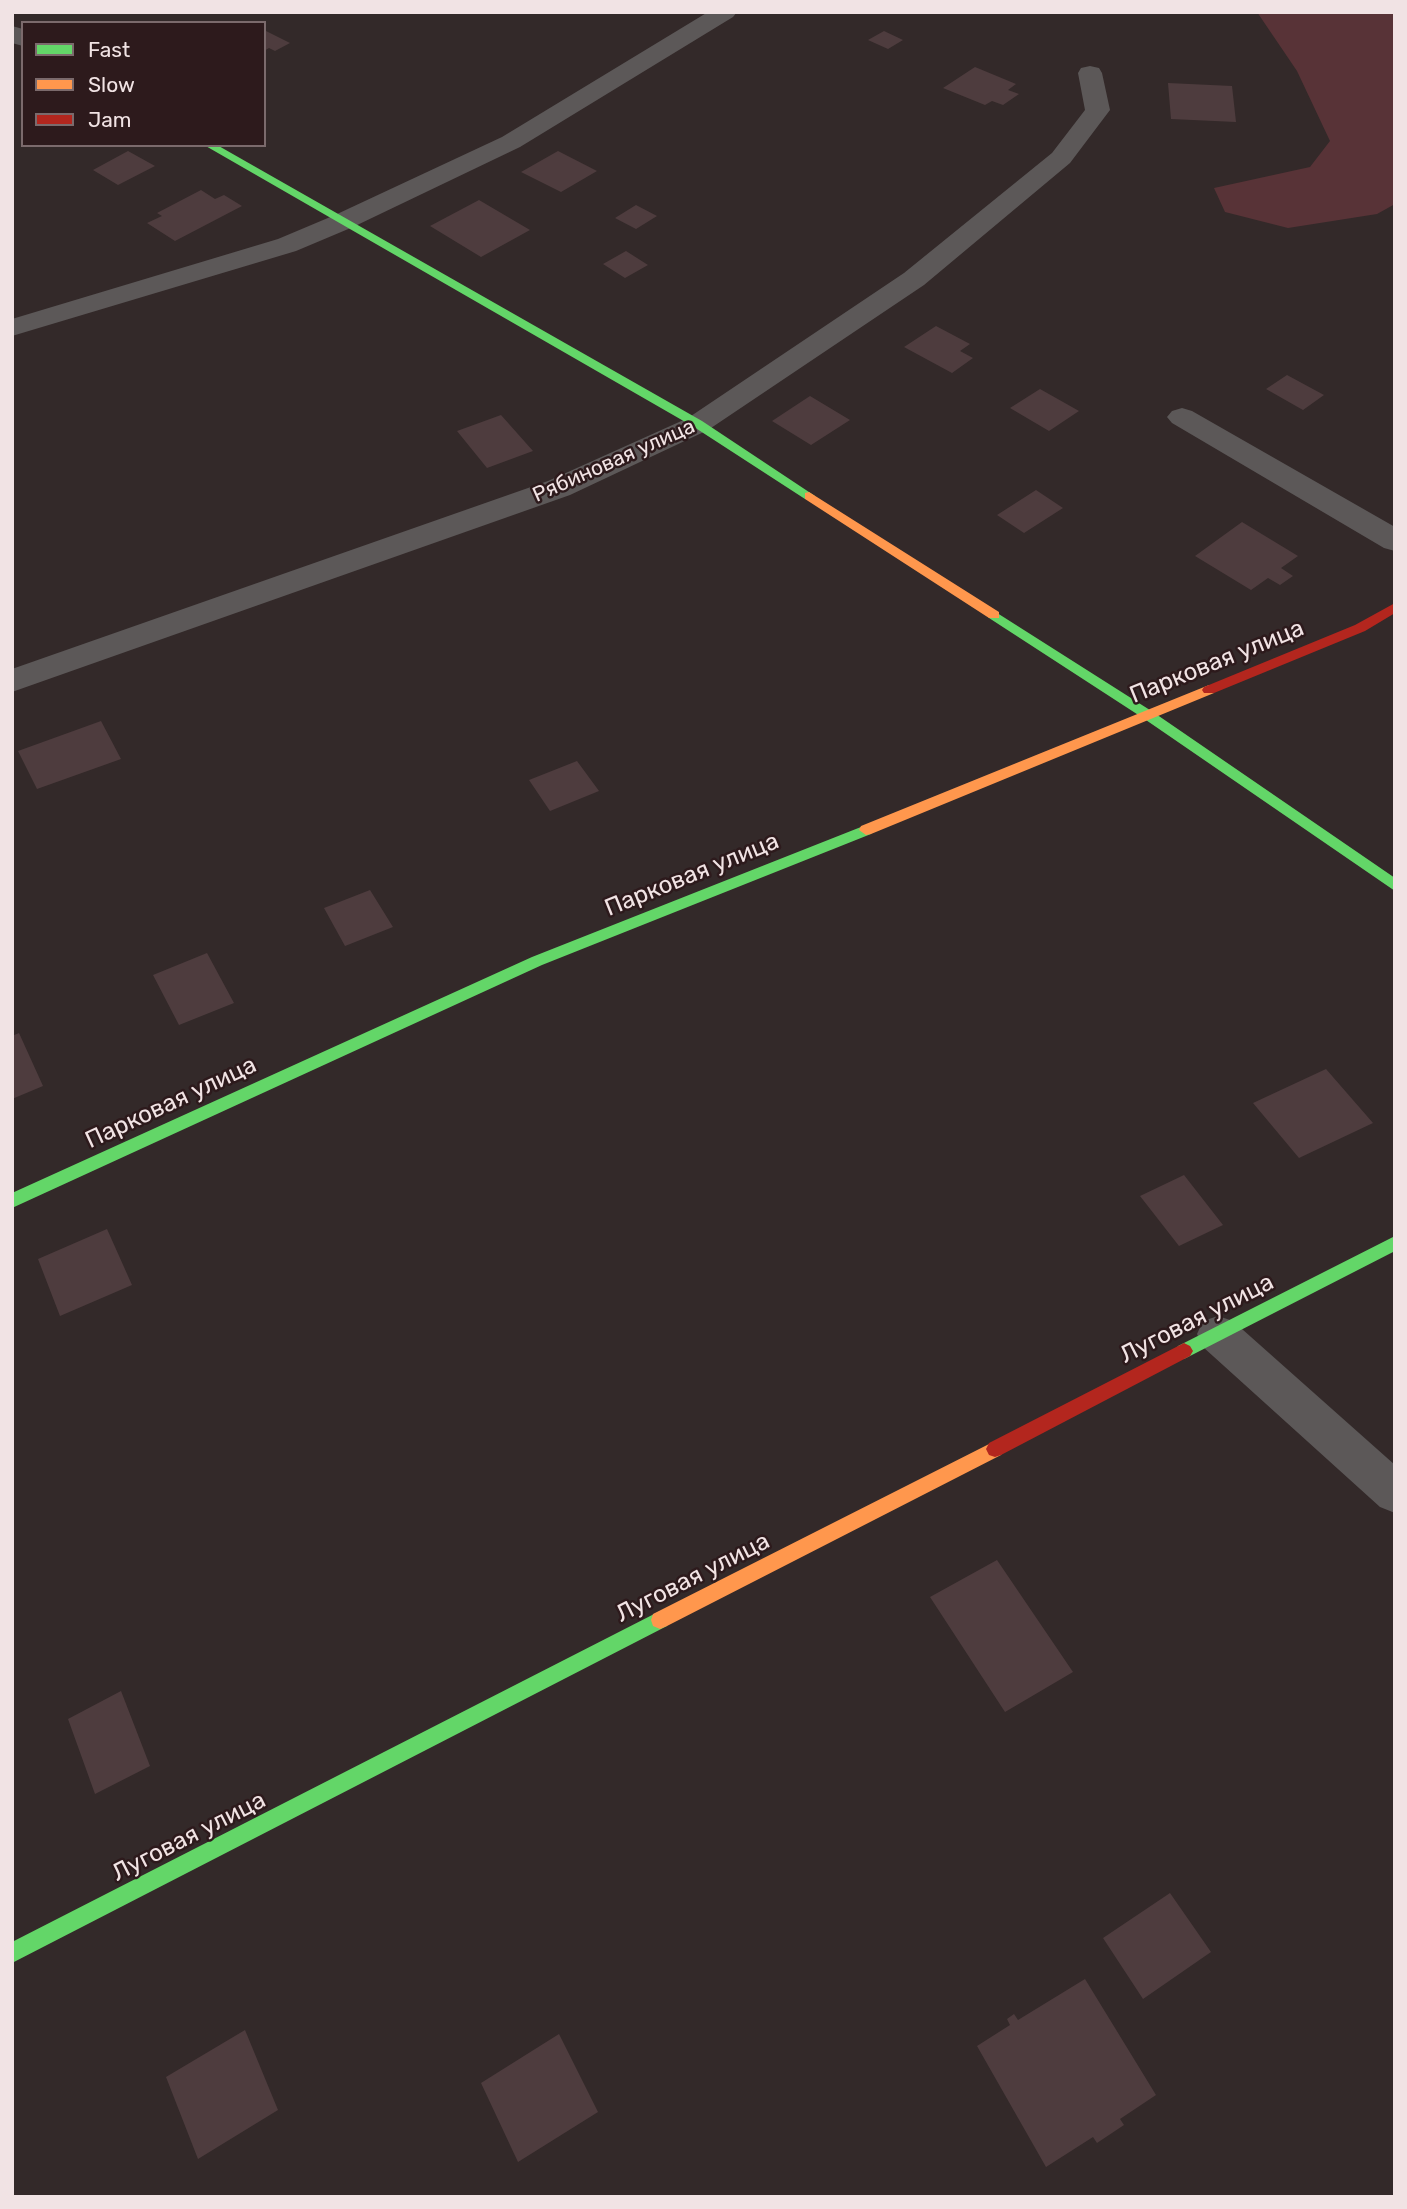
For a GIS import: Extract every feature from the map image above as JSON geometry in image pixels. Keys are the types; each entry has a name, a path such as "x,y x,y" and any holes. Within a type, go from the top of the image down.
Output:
{"street":[{"path":"12,328 287,245 344,222 511,142 725,12"},
{"name":"Рябиновая улица","path":"12,681 559,488 698,424 914,279 1061,158 1098,110 1090,73"},
{"path":"213,147 698,424 1148,715 1395,886"},
{"path":"1182,417 1395,541"},
{"name":"Парковая улица","path":"12,1201 537,961 1360,628 1395,607"},
{"name":"Луговая улица","path":"12,1954 1395,1242"},
{"path":"1218,1334 1395,1493"}],"shaded area":[{"path":"1257,12 1395,12 1395,204 1377,214 1288,228 1225,212 1214,188 1310,167 1330,141 1297,71"}],"building":[{"path":"266,31 290,43 275,51 269,48 266,50"},
{"path":"884,31 903,40 888,49 868,40"},
{"path":"975,67 1016,84 1008,90 1019,94 1003,105 992,101 985,105 943,88"},
{"path":"1168,83 1232,86 1236,122 1171,119"},
{"path":"128,151 155,166 118,185 93,170"},
{"path":"558,151 597,171 561,192 521,172"},
{"path":"201,190 215,199 224,195 242,206 175,241 147,223 162,216 157,213"},
{"path":"479,200 530,230 481,257 430,226"},
{"path":"636,205 657,216 636,229 615,218"},
{"path":"626,251 648,265 625,278 603,264"},
{"path":"936,326 970,344 960,351 973,358 952,373 904,347"},
{"path":"1287,375 1324,395 1303,410 1266,389"},
{"path":"1040,389 1079,411 1049,431 1010,408"},
{"path":"810,396 850,420 811,445 772,421"},
{"path":"501,415 533,451 487,468 457,431"},
{"path":"1036,490 1063,508 1024,533 997,515"},
{"path":"1242,522 1298,556 1281,568 1293,576 1280,585 1268,578 1251,590 1195,556"},
{"path":"101,721 121,759 37,789 18,751"},
{"path":"577,761 599,791 550,811 529,780"},
{"path":"370,890 393,927 345,946 324,908"},
{"path":"207,953 234,1003 179,1025 153,975"},
{"path":"19,1033 43,1086 12,1099 12,1036"},
{"path":"1326,1069 1373,1123 1299,1158 1253,1103"},
{"path":"1184,1175 1223,1225 1179,1246 1140,1196"},
{"path":"107,1229 132,1285 60,1316 38,1259"},
{"path":"997,1560 1073,1672 1005,1712 930,1597"},
{"path":"121,1691 150,1766 95,1794 68,1719"},
{"path":"1170,1893 1211,1952 1143,1999 1103,1938"},
{"path":"1085,1979 1156,2095 1120,2119 1124,2125 1097,2143 1093,2137 1046,2167 977,2046 1010,2025 1007,2019 1014,2014 1018,2020"},
{"path":"245,2030 278,2110 198,2159 166,2077"},
{"path":"559,2034 598,2112 518,2162 481,2083"}],"traffic: fast":[{"path":"213,147 698,424 809,496"},
{"path":"994,615 1148,715 1395,886"},
{"path":"12,1201 537,961 866,830"},
{"path":"1184,1351 1395,1243"},
{"path":"12,1953 660,1620"}],"traffic: slow":[{"path":"809,496 994,615"},
{"path":"866,830 1209,690"},
{"path":"660,1620 995,1449"}],"traffic: jam":[{"path":"1209,690 1360,628 1395,607"},
{"path":"995,1449 1184,1351"}]}
